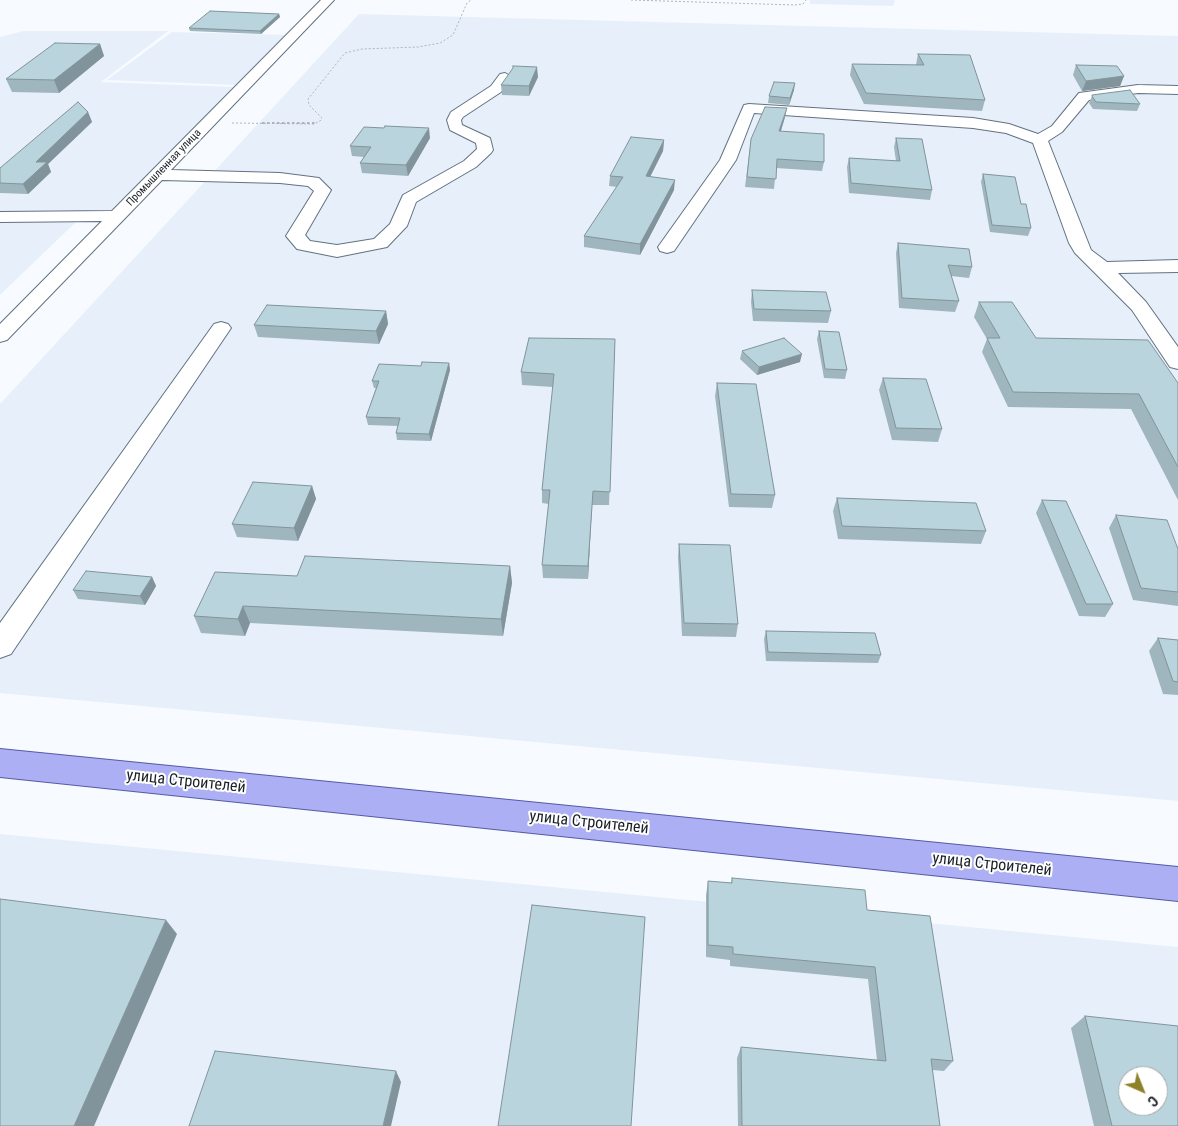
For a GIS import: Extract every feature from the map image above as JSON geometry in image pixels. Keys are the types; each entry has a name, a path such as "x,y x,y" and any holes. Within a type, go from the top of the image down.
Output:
{"main road":[{"name":"улица Строителей","path":"0,763 1178,884"}],"street":[{"name":"Промышленная улица","path":"0,336 328,0"},
{"path":"157,174 280,178 313,182 323,190 295,236 304,245 337,251 380,243 398,226 409,199 470,164 484,150 484,141 454,127 454,120 456,115 496,90 504,77"},
{"path":"1040,140 1058,129 1084,96 1138,89 1178,90"},
{"path":"667,246 728,160 749,108 973,124 1009,129 1040,140"},
{"path":"1040,140 1078,243 1084,253 1102,268 1139,306 1178,362"},
{"path":"0,217 117,216"},
{"path":"1102,268 1178,266"},
{"path":"0,646 220,328"}],"path":[{"path":"208,123 314,124 322,118 309,105 308,99 345,53 362,49 418,47 440,43 453,35 467,3 471,0"},
{"path":"631,0 795,5 803,4 806,0"}],"shaded area":[{"path":"810,0 895,0 893,6 810,4"},
{"path":"359,14 1178,36 1178,801 0,693 0,404"},
{"path":"23,31 168,31 101,82 234,87 111,212 0,214 0,37"},
{"path":"172,32 287,35 237,85 107,80"},
{"path":"0,222 76,222 0,295"},
{"path":"0,834 1178,947 1178,1126 0,1126"}],"building":[{"path":"210,11 279,14 260,31 189,28"},
{"path":"55,43 100,44 54,80 6,79"},
{"path":"918,54 970,55 985,100 866,93 852,64 924,65"},
{"path":"1076,65 1117,66 1124,76 1086,81"},
{"path":"513,66 537,67 529,86 501,85"},
{"path":"774,82 795,83 790,98 769,96"},
{"path":"1130,90 1140,104 1096,102 1092,96 1092,95"},
{"path":"78,102 88,112 36,162 47,162 23,184 0,183 0,168"},
{"path":"765,107 787,108 779,131 824,134 824,162 777,159 776,179 747,177 751,139"},
{"path":"385,126 429,128 406,165 360,163 371,147 350,146 364,127 384,128"},
{"path":"631,137 664,140 646,176 675,180 640,244 584,236 623,177 610,176"},
{"path":"896,138 922,139 932,190 851,183 849,158 900,161"},
{"path":"983,174 1015,177 1021,204 1026,204 1031,228 992,225"},
{"path":"898,243 969,249 972,267 948,265 959,301 902,298"},
{"path":"752,290 826,292 831,311 754,309"},
{"path":"979,302 1012,302 1036,338 1148,340 1178,383 1178,467 1139,394 1013,392 987,338 1000,338"},
{"path":"267,305 386,311 376,331 254,325"},
{"path":"819,331 839,332 847,370 825,369"},
{"path":"529,338 615,339 610,492 593,491 588,566 542,565 550,490 542,490 554,374 521,372"},
{"path":"784,338 802,354 759,367 742,351"},
{"path":"422,362 449,363 429,434 396,433 400,418 366,417 379,381 372,381 379,364 421,366"},
{"path":"883,378 926,379 942,429 896,428"},
{"path":"717,383 756,384 775,495 731,494"},
{"path":"253,482 312,486 294,528 232,524"},
{"path":"837,498 976,503 986,531 842,526"},
{"path":"1042,500 1066,501 1113,604 1086,604"},
{"path":"1116,515 1167,520 1178,549 1178,592 1141,588"},
{"path":"679,544 730,545 738,624 684,623"},
{"path":"305,556 510,566 501,619 243,606 238,619 194,616 215,572 297,576"},
{"path":"86,571 152,577 140,596 73,590"},
{"path":"766,631 875,633 881,655 768,652"},
{"path":"1158,638 1178,640 1178,682 1173,681"},
{"path":"732,878 865,890 867,910 930,916 953,1061 931,1059 940,1126 742,1126 741,1047 886,1061 875,967 733,954 733,947 708,945 708,881 732,883"},
{"path":"0,899 166,920 74,1126 0,1126"},
{"path":"532,905 645,917 631,1126 498,1126"},
{"path":"1085,1016 1178,1026 1178,1126 1112,1126"},
{"path":"215,1051 396,1071 383,1126 189,1126"}]}
